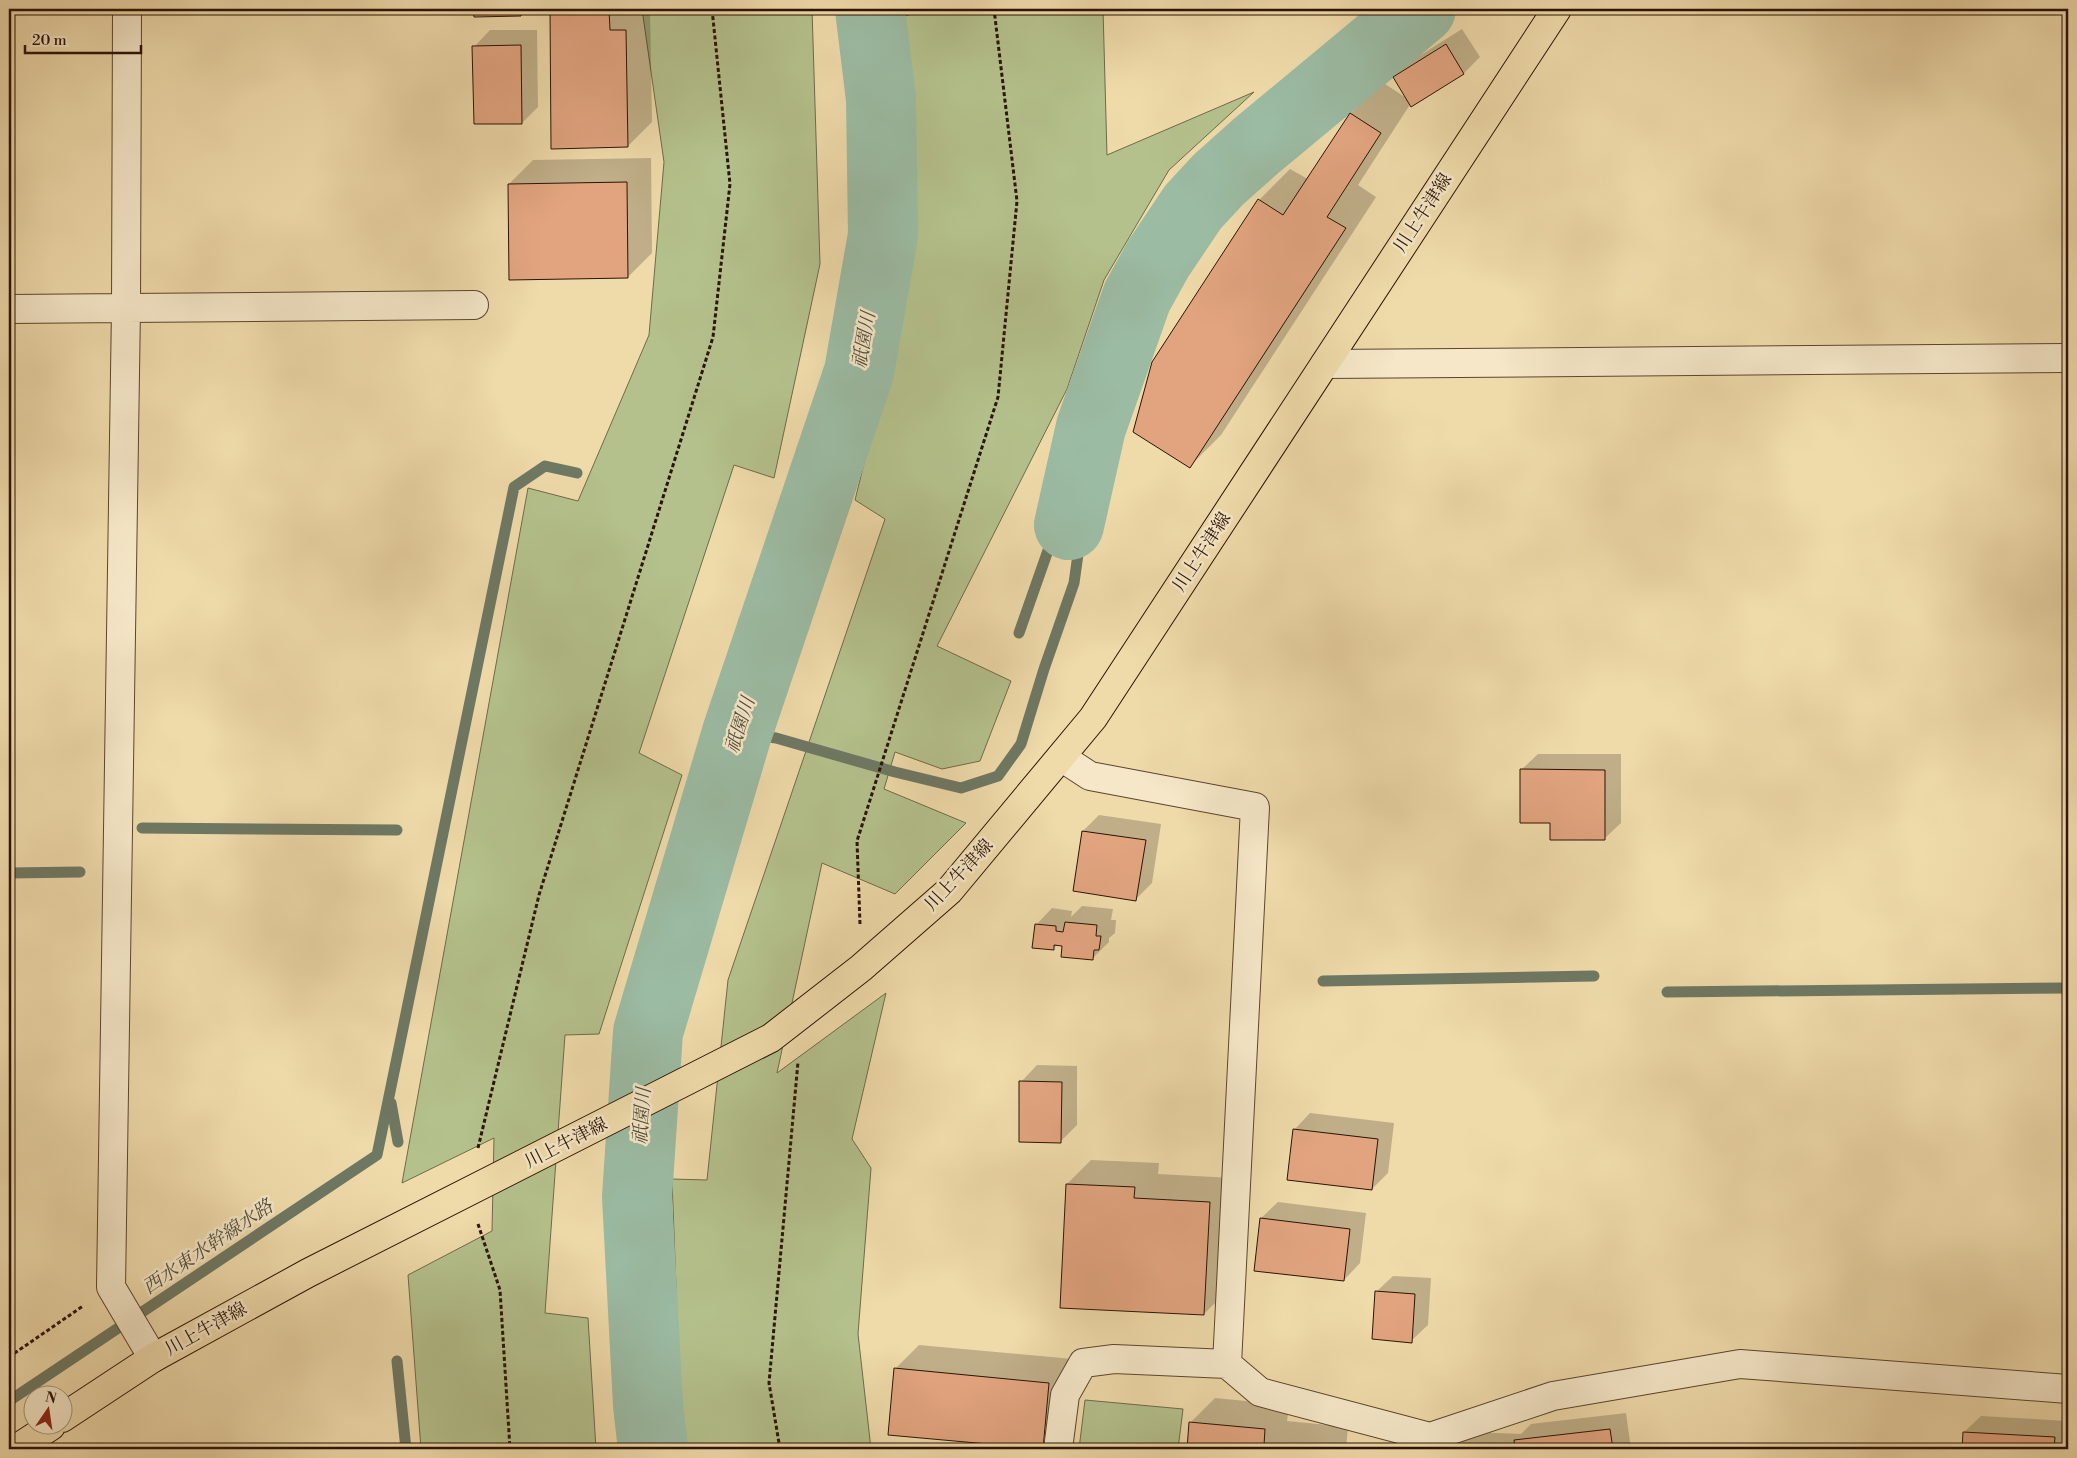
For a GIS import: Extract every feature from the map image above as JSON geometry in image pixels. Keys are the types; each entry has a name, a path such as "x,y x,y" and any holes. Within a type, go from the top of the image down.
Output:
{"main road":[{"name":"川上牛津線","path":"72,1411 153,1358 308,1273 771,1038 861,968 949,890 1093,718 1557,9"},
{"path":"16,1449 36,1436"}],"street":[{"path":"127,9 126,308 111,1287 153,1358"},
{"path":"9,309 474,305"},
{"path":"1325,364 2068,358"},
{"path":"1061,756 1090,776 1255,807 1227,1364"},
{"path":"1058,1449 1065,1395 1083,1363 1114,1359 1227,1364 1260,1392 1430,1443 1553,1396 1740,1364 2068,1389"}],"path":[{"path":"510,1449 500,1290 467,1193 539,895 713,337 730,184 712,9"},
{"path":"861,968 857,841 998,397 1017,201 994,9"},
{"path":"780,1449 769,1383 802,1014"},
{"path":"9,1357 111,1287"}],"green space":[{"path":"642,9 812,9 820,264 774,478 734,465 639,753 682,775 599,1034 565,1035 545,1313 588,1318 596,1449 421,1449 408,1275 492,1231 494,1138 402,1183 528,488 578,501 649,335 664,162"},
{"path":"929,9 1103,9 1107,155 1254,92 1169,170 1104,280 1067,389 937,646 1011,681 980,761 942,769 895,752 884,789 966,823 895,894 822,863 777,1073 886,993 852,1139 871,1168 858,1334 871,1449 682,1449 672,1179 707,1180 728,980 885,519 855,500 906,293 905,16"},
{"path":"1085,1400 1183,1409 1178,1449 1079,1449"}],"building":[{"path":"473,9 521,9 521,16 474,17"},
{"path":"550,9 609,9 610,30 626,30 628,147 551,149"},
{"path":"1446,44 1464,74 1411,107 1393,77"},
{"path":"521,45 522,124 474,124 472,46"},
{"path":"1350,113 1381,133 1327,217 1346,228 1190,468 1133,432 1152,362 1258,199 1283,215"},
{"path":"627,182 628,278 509,280 508,184"},
{"path":"1520,769 1605,770 1605,840 1550,840 1550,823 1520,823"},
{"path":"1082,831 1146,840 1136,901 1073,891"},
{"path":"1065,922 1097,925 1096,936 1101,936 1099,950 1094,950 1093,960 1061,957 1062,946 1054,945 1054,950 1032,948 1035,924 1056,926 1056,931 1063,932"},
{"path":"1019,1081 1062,1082 1061,1143 1019,1142"},
{"path":"1293,1129 1378,1139 1372,1190 1287,1180"},
{"path":"1066,1184 1135,1187 1134,1198 1210,1202 1204,1315 1060,1308"},
{"path":"1260,1218 1350,1229 1344,1281 1254,1271"},
{"path":"1375,1291 1415,1294 1412,1343 1372,1339"},
{"path":"894,1368 1049,1383 1043,1449 888,1435"},
{"path":"1189,1422 1265,1429 1264,1445 1309,1449 1187,1449"},
{"path":"1610,1429 1613,1449 1515,1449 1514,1440"},
{"path":"1963,1432 2055,1437 2054,1449 1962,1449"}],"waterway":[{"name":"祇園川","path":"653,1449 648,1405 637,1197 648,1032 737,733 859,372 883,235 881,99 870,9"},
{"path":"1069,525 1091,427 1137,297 1158,259 1193,207 1219,179 1256,146 1421,9"},
{"name":"西水東水幹線水路","path":"9,1401 377,1155 514,487 545,466 577,473"},
{"path":"737,733 776,738 895,772 961,788 998,776 1021,744 1044,669 1074,583 1079,547 1069,525 1052,539 1019,633"},
{"path":"142,828 397,830"},
{"path":"9,873 80,872"},
{"path":"1323,981 1594,976"},
{"path":"1667,992 2068,988"},
{"path":"391,1103 398,1142"},
{"path":"397,1361 406,1449"}]}
